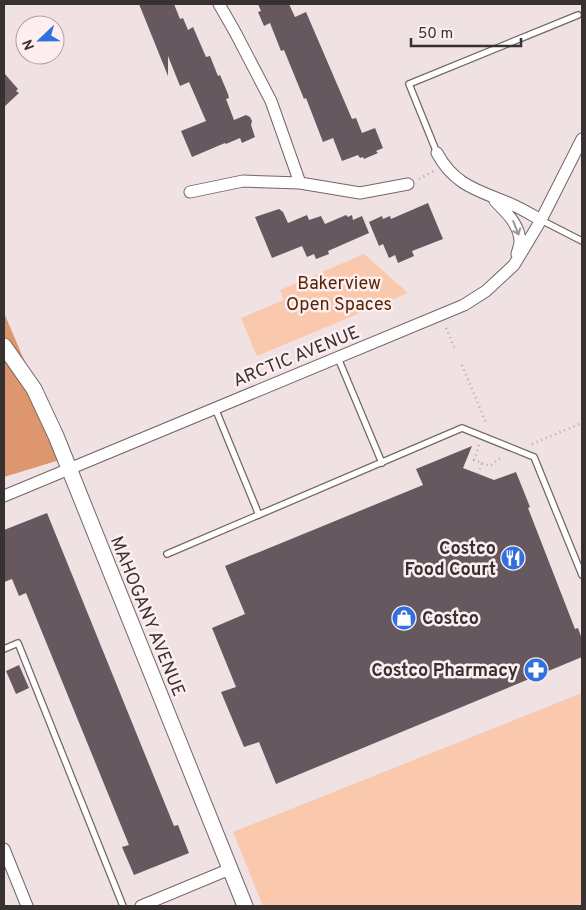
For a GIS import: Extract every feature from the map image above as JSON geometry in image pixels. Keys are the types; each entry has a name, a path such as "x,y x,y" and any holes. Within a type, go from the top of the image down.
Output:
{"street":[{"path":"218,4 271,101 300,182"},
{"name":"ARCTIC AVENUE","path":"4,496 464,305 486,291 514,265 541,220 582,139"},
{"path":"438,153 445,166 457,178 492,198 513,205 541,220"},
{"path":"190,192 243,181 300,182 360,193 408,184"},
{"path":"492,198 509,214 516,225 520,242 514,265"},
{"name":"MAHOGANY AVENUE","path":"4,346 34,389 69,470 245,906"},
{"path":"4,849 7,867 27,906"},
{"path":"141,906 230,869"}],"lane":[{"path":"438,153 409,84 578,15"},
{"path":"541,220 582,241"},
{"path":"338,358 382,463"},
{"path":"215,408 259,515"},
{"path":"167,554 462,428 534,457 582,575"},
{"path":"4,649 18,643 123,906"}],"path":[{"path":"408,184 445,166"},
{"path":"446,328 455,350"},
{"path":"462,365 487,425"},
{"path":"532,444 582,423"},
{"path":"479,445 474,460 490,466 503,456"},
{"path":"478,474 482,463"}],"green space":[{"name":"Bakerview Open Spaces","path":"364,254 408,293 257,356 241,318 284,300 280,290"},
{"path":"582,693 582,906 263,906 233,832"}],"shaded area":[{"path":"4,313 66,458 4,477"}],"building":[{"path":"139,4 174,4 180,19 183,18 188,30 193,27 206,57 210,56 218,76 220,75 228,94 229,98 226,99 234,120 246,115 250,117 255,137 242,143 240,138 192,157 181,131 206,121 189,82 180,86 168,56 168,76"},
{"path":"258,4 289,4 295,17 306,12 352,119 356,118 362,133 375,128 383,148 376,151 378,153 364,159 358,155 342,161 333,138 323,142 306,98 304,99 284,50 281,51 270,23 264,26 258,12 261,11"},
{"path":"4,73 18,89 16,91 19,93 4,107"},
{"path":"428,203 443,239 412,251 414,256 398,263 395,255 389,258 383,244 379,246 369,222 382,216 383,219 390,216 391,219"},
{"path":"279,209 283,212 288,223 307,215 309,220 321,216 325,224 346,215 348,217 352,215 353,220 362,216 369,233 328,251 329,254 316,259 314,254 307,257 302,246 272,258 255,217"},
{"name":"Costco","path":"472,446 463,468 494,480 516,472 575,629 578,628 582,639 582,657 276,784 259,742 244,747 221,692 236,687 212,628 245,614 225,566 423,485 416,469"},
{"path":"47,513 174,826 178,825 189,853 134,875 122,847 129,845 26,593 19,596 12,579 4,582 4,530"},
{"path":"19,665 29,688 16,694 6,671"}],"place":[{"name":"Costco Food Court","path":"513,558"},
{"name":"Costco","path":"404,618"},
{"name":"Costco Pharmacy","path":"536,670"}]}
